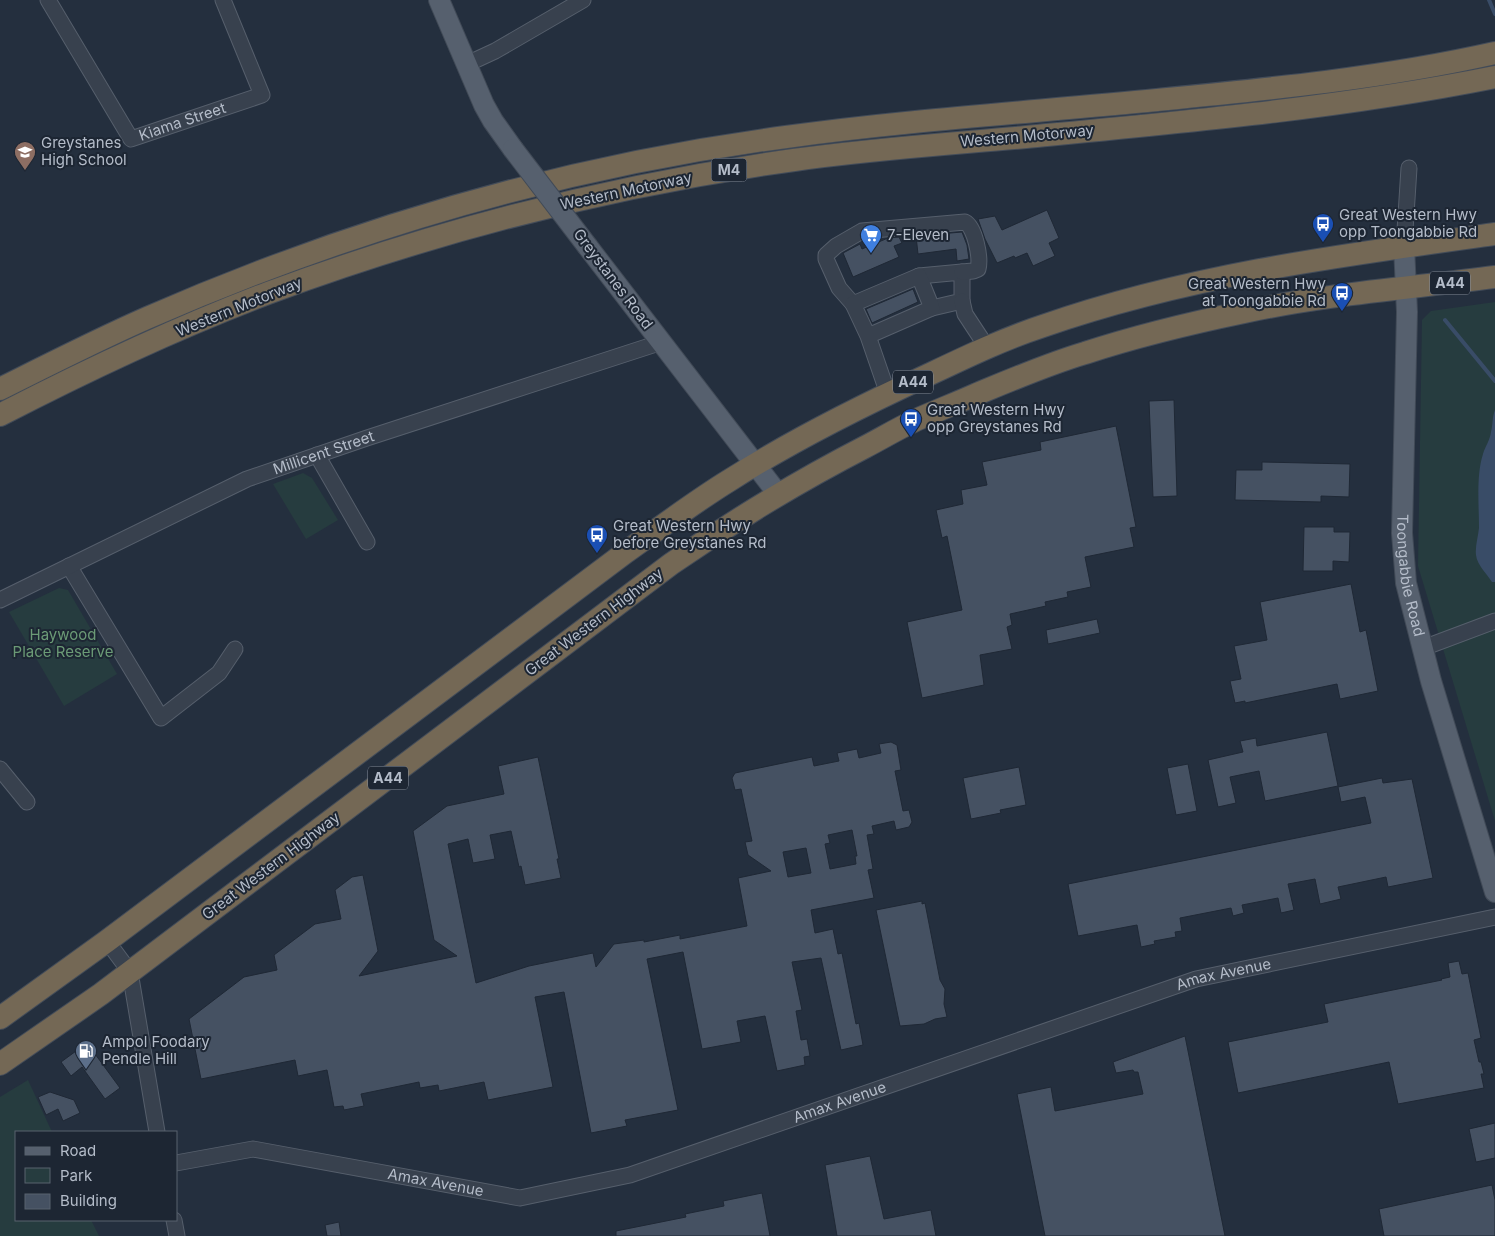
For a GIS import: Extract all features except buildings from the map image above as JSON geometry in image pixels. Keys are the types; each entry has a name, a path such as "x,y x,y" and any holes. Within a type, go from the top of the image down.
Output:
{"highway":[{"name":"Western Motorway","path":"0,389 146,318 296,258 460,204 582,173 685,153 786,137 1306,85 1408,70 1495,54"},
{"name":"Western Motorway","path":"0,415 132,350 267,294 405,247 578,200 659,182 798,159 1310,108 1430,90 1495,77"},
{"name":"A44","path":"0,1018 107,941 626,552 696,502 812,433 888,394 988,348 1041,326 1144,295 1297,262 1495,234"},
{"name":"Great Western Highway","path":"0,1064 130,972 671,564 723,528 778,494 914,421 1018,377 1128,339 1246,311 1375,290 1428,286 1495,277"}],"main road":[{"name":"Greystanes Road","path":"438,0 493,122 778,494"},
{"name":"Toongabbie Road","path":"1404,246 1406,288 1402,533 1406,583 1431,682 1495,892"}],"street":[{"name":"Kiama Street","path":"48,0 131,139 262,95 223,0"},
{"path":"467,64 494,51 583,0"},
{"path":"1404,246 1409,168"},
{"path":"853,304 919,276 978,269 979,263 970,226 965,222 862,231 829,251 826,259 839,288 853,304 868,336 888,394"},
{"path":"962,272 962,301 965,314 988,348"},
{"path":"919,276 932,308"},
{"path":"868,336 932,308 962,301"},
{"name":"Millicent Street","path":"0,600 247,479 662,342"},
{"path":"317,455 368,542"},
{"path":"69,566 161,718 219,673 235,649"},
{"path":"1423,648 1495,621"},
{"path":"0,769 27,802"},
{"name":"Amax Avenue","path":"178,1163 253,1149 520,1198 630,1175 1196,979 1495,917"},
{"path":"107,941 130,972 157,1131"},
{"path":"174,1221 177,1236"}],"green space":[{"path":"1495,302 1495,821 1418,566 1422,320 1431,311"},
{"path":"303,473 312,478 338,520 306,539 273,484"},
{"name":"Haywood Place Reserve","path":"59,588 68,590 117,674 64,706 9,612"},
{"path":"28,1080 52,1131 15,1131 15,1221 92,1221 99,1236 0,1236 0,1097"}],"water":[{"path":"1495,410 1495,582 1492,582 1478,562 1476,545 1479,528 1479,472"}],"waterway":[{"path":"1489,0 1495,14"},
{"path":"1445,320 1495,381"}],"place":[{"name":"Greystanes High School","path":"25,171"},
{"name":"Great Western Hwy opp Toongabbie Rd","path":"1323,243"},
{"name":"7-Eleven","path":"871,254"},
{"name":"Great Western Hwy at Toongabbie Rd","path":"1342,312"},
{"name":"Great Western Hwy opp Greystanes Rd","path":"911,438"},
{"name":"Great Western Hwy before Greystanes Rd","path":"597,554"},
{"name":"Ampol Foodary Pendle Hill","path":"86,1070"}]}
